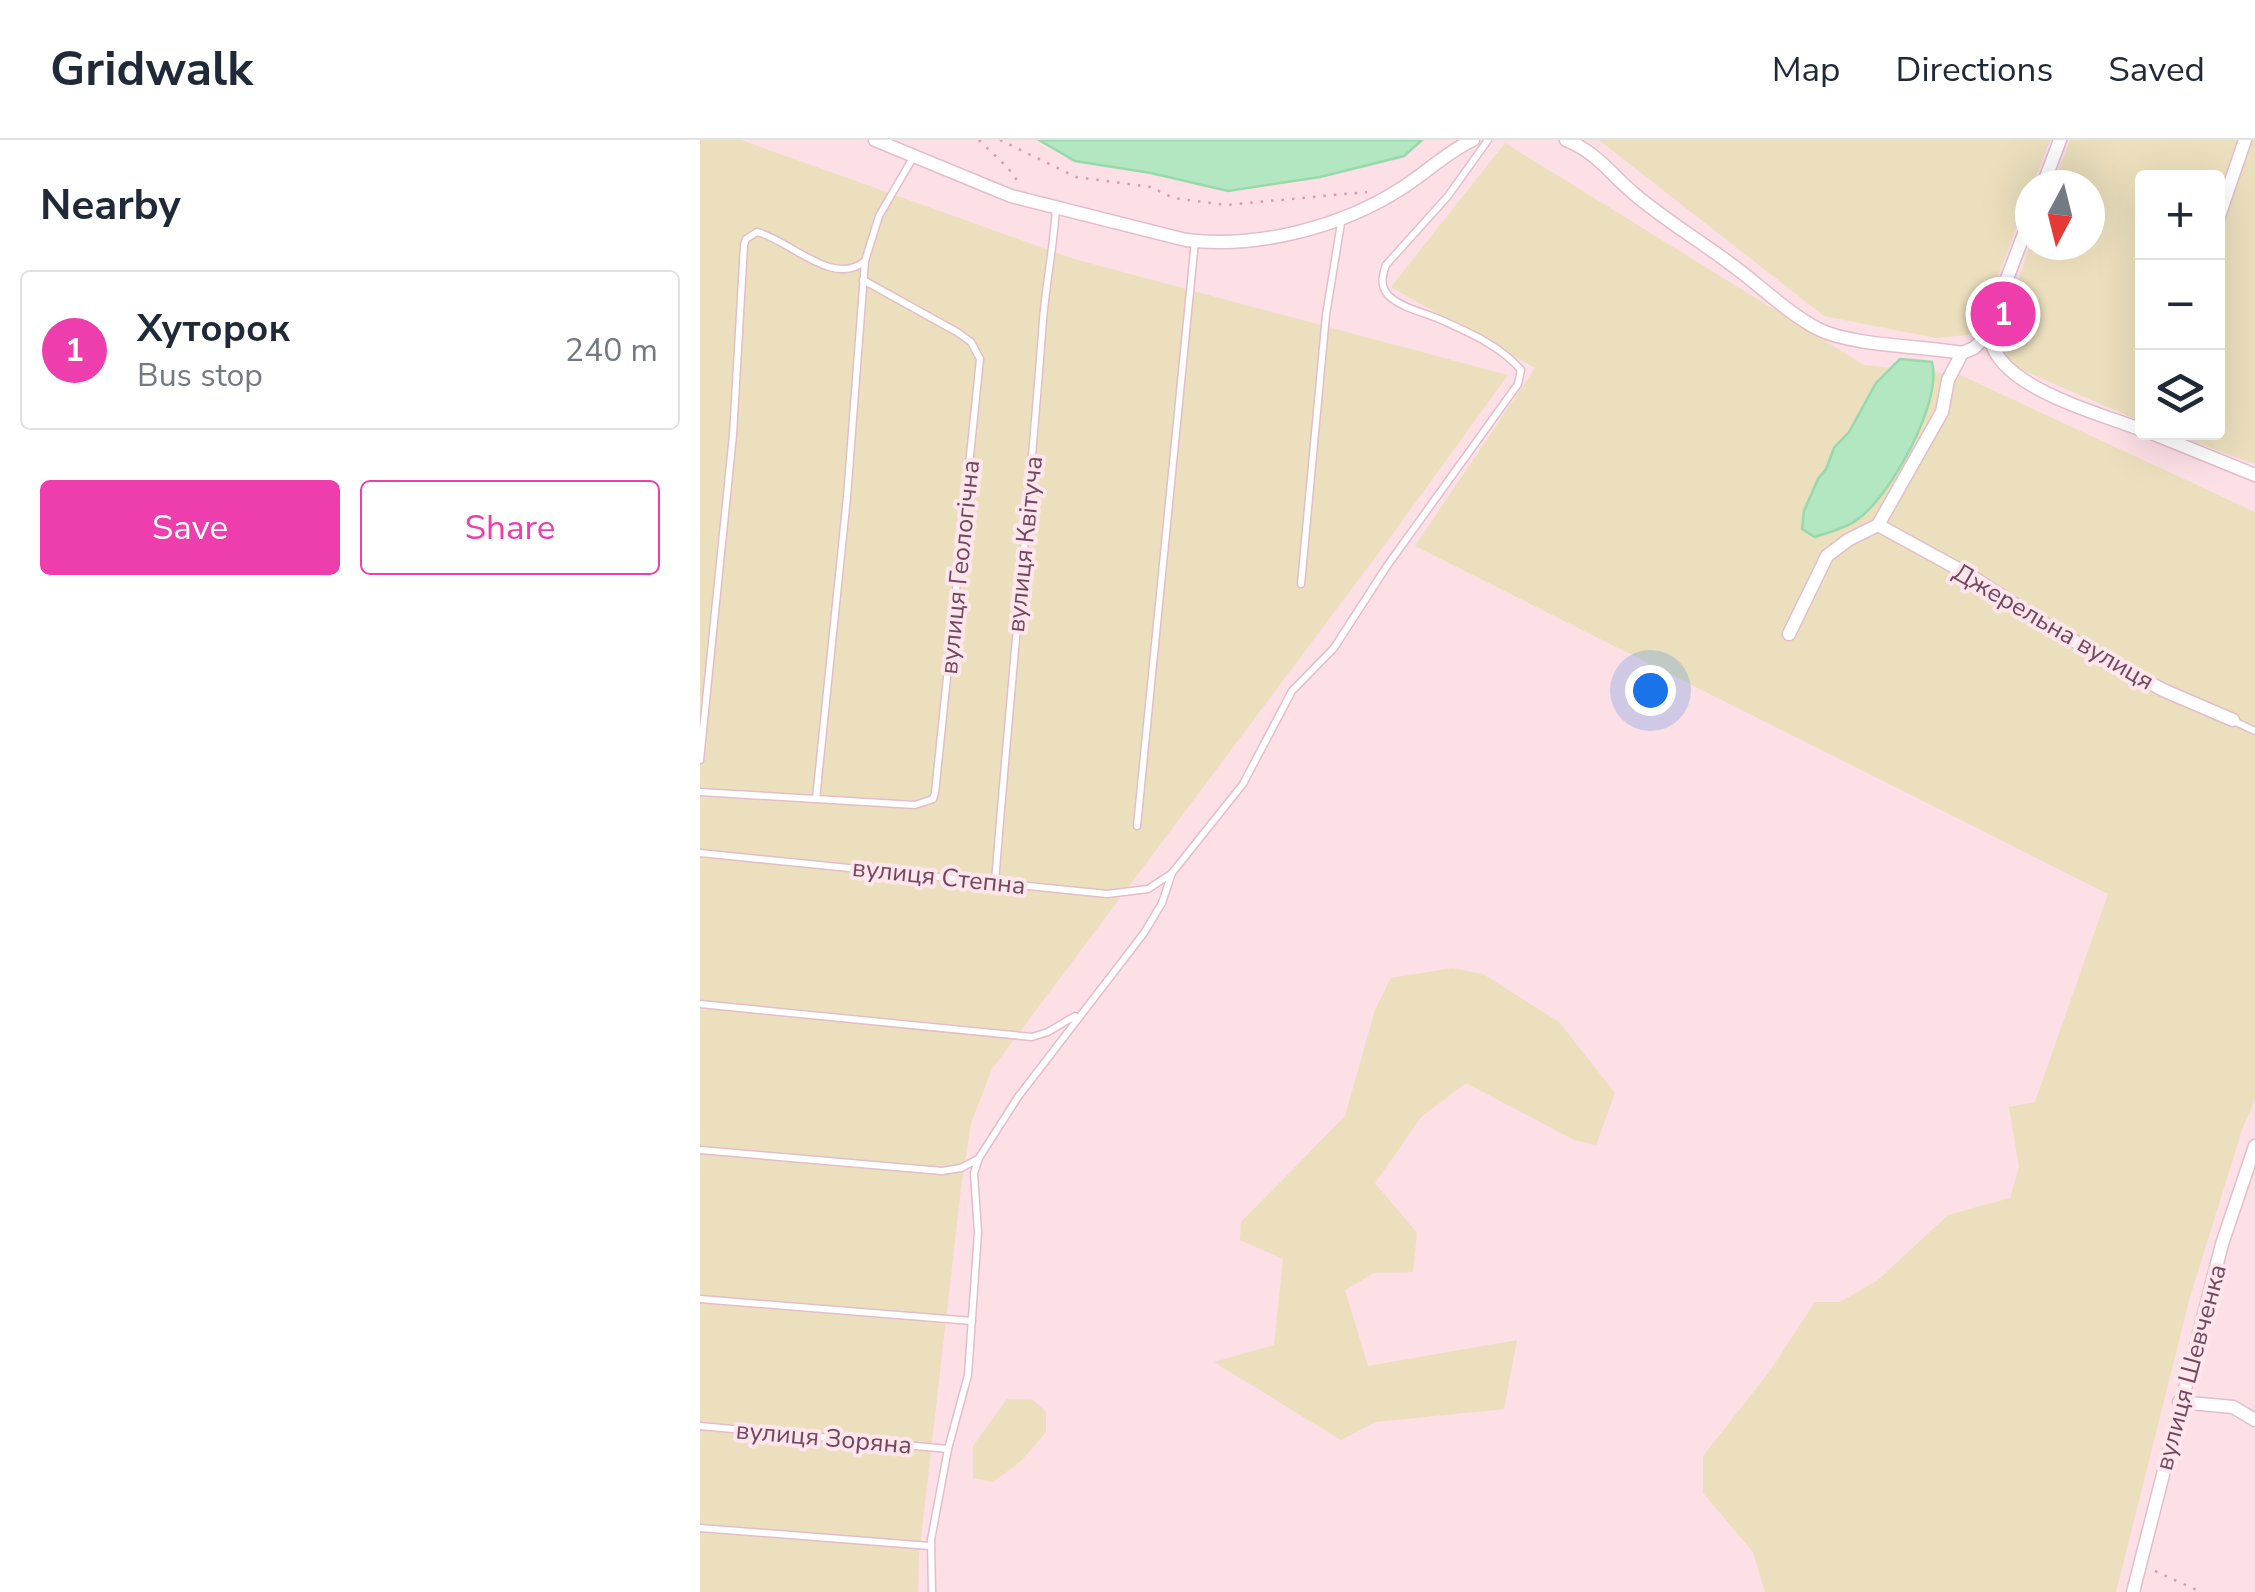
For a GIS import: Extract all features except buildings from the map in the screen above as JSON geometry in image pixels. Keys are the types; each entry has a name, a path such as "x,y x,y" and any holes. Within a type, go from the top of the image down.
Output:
{"street":[{"path":"876,140 1011,196 1195,241 1258,241 1342,216 1399,190 1473,140"},
{"path":"1566,140 1586,148 1671,223 1821,331 1962,353 1974,348 1988,334 2015,259"},
{"path":"2049,170 2060,140"},
{"path":"2225,199 2245,140"},
{"path":"1988,334 1994,354 2004,368 2031,386 2135,423"},
{"path":"1789,634 1828,556 1848,540 1878,525 1942,412 1948,380 1962,353"},
{"path":"2175,440 2255,475"},
{"name":"Джерельна вулиця","path":"1878,525 1971,576 2056,632 2163,690 2232,720"},
{"name":"вулиця Шевченка","path":"2133,1592 2222,1244 2255,1146"},
{"path":"2179,1402 2233,1407 2255,1420"}],"lane":[{"path":"932,1592 930,1546 948,1448 968,1375 978,1232 974,1172 979,1158 1018,1097 1144,933 1162,904 1172,873 1243,784 1292,691 1334,648 1387,566 1518,384 1522,370 1508,355 1441,320 1402,305 1386,293 1381,278 1386,265 1448,196 1488,140"},
{"path":"816,799 847,498 865,261 879,216 914,156"},
{"name":"вулиця Квітуча","path":"995,882 1043,316 1056,206"},
{"path":"1301,584 1326,316 1342,216"},
{"path":"700,760 733,436 744,244 746,238 757,232 836,270 852,270 865,261"},
{"path":"1136,826 1195,241"},
{"name":"вулиця Геологічна","path":"700,792 916,805 933,799 935,793 980,359 970,342 957,332 863,280"},
{"path":"2232,720 2255,731"},
{"name":"вулиця Степна","path":"700,853 1125,894 1148,889 1172,873"},
{"path":"700,1004 1032,1037 1081,1013"},
{"path":"700,1150 942,1171 961,1168 979,1158"},
{"path":"700,1299 972,1321"},
{"name":"вулиця Зоряна","path":"700,1426 948,1448"},
{"path":"700,1528 930,1546"}],"path":[{"path":"979,140 1008,168 1031,201"},
{"path":"1000,140 1076,177 1150,187 1173,198 1208,203 1226,205 1399,190"},
{"path":"2140,1564 2201,1592"}],"shaded area":[{"path":"700,140 741,140 1074,259 1508,375 992,1069 971,1123 961,1188 918,1592 700,1592"},
{"path":"1039,140 1422,140 1404,156 1320,177 1228,191 1075,161"},
{"path":"1599,140 2050,140 2039,170 2015,170 2015,231 1976,334 1936,338 1824,316"},
{"path":"2070,140 2255,140 2255,464 2189,440 2225,440 2225,170 2135,170 2135,419 2013,366 1999,340 2025,260 2105,260 2105,170 2059,170"},
{"path":"1505,143 1864,365 1960,375 2255,512 2255,1099 2190,1297 2116,1592 1765,1592 1753,1552 1703,1493 1703,1456 1770,1371 1815,1302 1840,1302 1878,1280 1948,1215 2010,1198 2019,1167 2009,1107 2035,1102 2108,894 1415,546 1535,368 1391,287"},
{"path":"1900,359 1932,362 1930,400 1911,447 1871,507 1849,525 1815,537 1802,529 1804,511 1818,479 1876,383"},
{"path":"1453,968 1483,974 1559,1022 1615,1093 1596,1145 1574,1140 1466,1083 1421,1117 1375,1183 1417,1233 1413,1272 1374,1273 1345,1290 1368,1366 1517,1340 1504,1409 1375,1422 1341,1440 1214,1362 1274,1345 1283,1259 1240,1240 1241,1222 1345,1116 1375,1010 1391,978"},
{"path":"1007,1399 1033,1400 1046,1412 1046,1432 1021,1461 993,1482 973,1478 973,1446"}],"place":[{"name":"Хуторок","path":"2003,314"}]}
